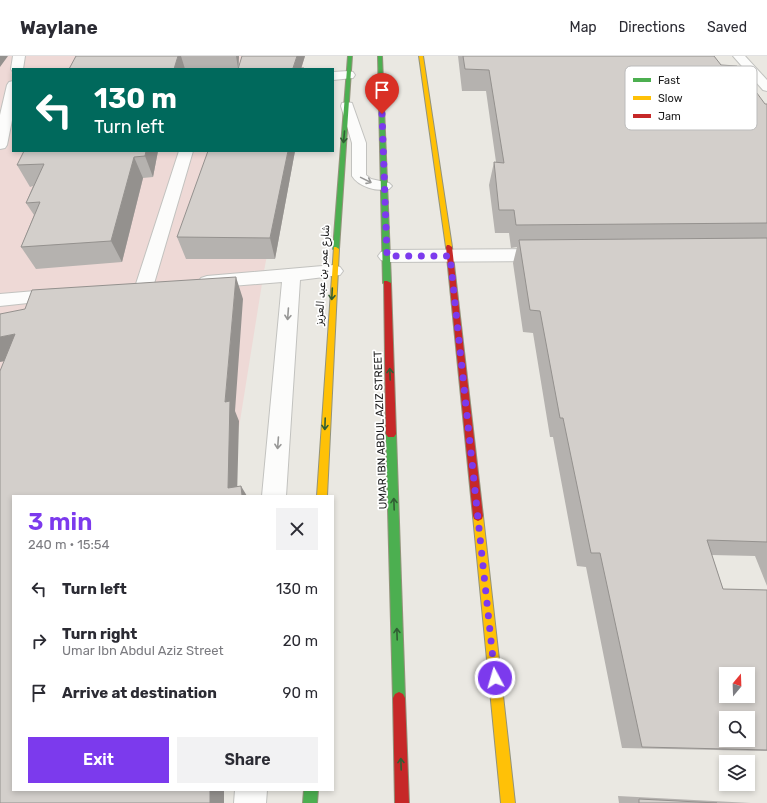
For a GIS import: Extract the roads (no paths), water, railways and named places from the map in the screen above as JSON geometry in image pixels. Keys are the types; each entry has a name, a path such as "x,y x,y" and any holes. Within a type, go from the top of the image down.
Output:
{"main road":[{"name":"شارع عمر بن عبد العزيز","path":"322,495 334,271 350,56"},
{"name":"UMAR IBN ABDUL AZIZ STREET","path":"380,56 402,803"},
{"path":"421,56 450,256 508,803"},
{"path":"310,803 311,791"}],"street":[{"path":"16,68 19,56"},
{"path":"738,56 747,66"},
{"path":"334,76 349,75"},
{"path":"757,76 767,87"},
{"path":"0,145 10,92"},
{"path":"347,106 358,143 358,176 366,182 384,186"},
{"path":"144,287 186,152"},
{"path":"387,256 561,255"},
{"path":"191,283 334,271"},
{"path":"274,495 291,275"},
{"path":"0,300 76,293"},
{"path":"250,803 251,791"}]}
